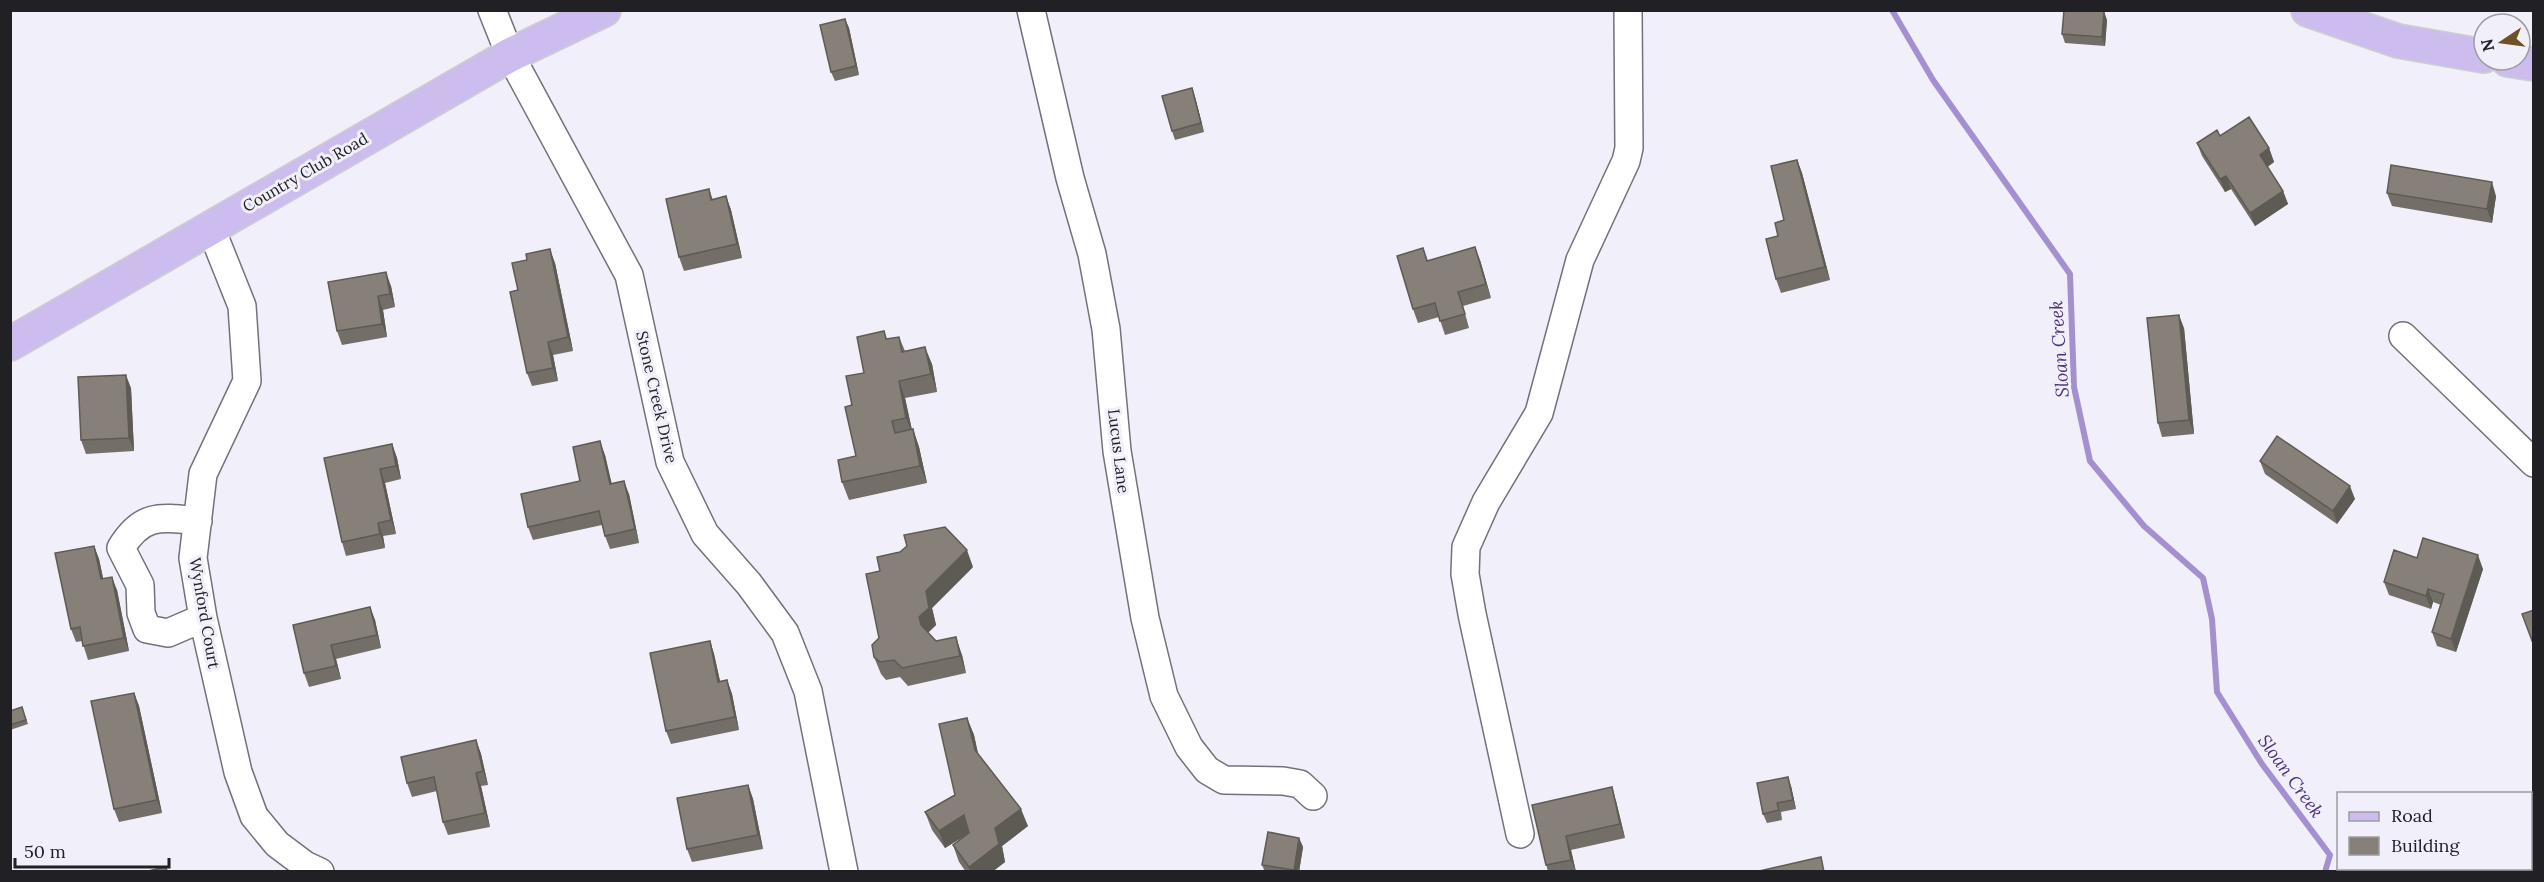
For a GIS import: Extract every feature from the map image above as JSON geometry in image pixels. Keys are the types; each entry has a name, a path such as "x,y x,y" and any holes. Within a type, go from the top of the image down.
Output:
{"main road":[{"name":"Country Club Road","path":"10,344 210,226 510,55 604,10"},
{"path":"2308,10 2398,41 2472,54"}],"street":[{"name":"Stone Creek Drive","path":"492,10 510,55 629,275 670,462 705,534 749,584 785,633 808,691 844,872"},
{"name":"Lucus Lane","path":"1031,10 1070,178 1092,254 1106,329 1119,462 1145,618 1164,696 1189,747 1207,770 1224,780 1283,781 1300,784 1313,796"},
{"path":"1520,834 1474,625 1465,574 1466,547 1486,502 1539,413 1580,260 1626,161 1629,148 1628,10"},
{"name":"Wynford Court","path":"210,226 242,306 247,381 203,474 193,558 203,618 238,772 254,816 277,844 305,865 320,872"},
{"path":"2403,336 2534,463"},
{"path":"198,520 154,519 132,530 121,548 140,585 141,613 147,629 168,633 203,618"}],"building":[{"path":"2064,10 2104,11 2102,37 2062,34"},
{"path":"845,19 856,66 831,72 820,25"},
{"path":"1192,88 1201,123 1172,131 1162,96"},
{"path":"2249,117 2269,148 2260,155 2283,191 2250,213 2226,176 2220,179 2197,143 2217,130 2220,136"},
{"path":"1797,160 1825,267 1776,279 1766,239 1778,236 1775,223 1784,220 1771,166"},
{"path":"2391,165 2492,182 2487,209 2387,193"},
{"path":"709,189 711,200 726,196 737,244 679,257 666,199"},
{"path":"1475,247 1486,284 1458,292 1465,314 1440,321 1435,303 1413,309 1397,256 1423,248 1427,261"},
{"path":"550,249 568,337 548,342 553,368 527,373 510,292 518,290 512,263 527,260 526,254"},
{"path":"386,272 390,294 378,296 382,324 337,331 328,282"},
{"path":"2179,315 2189,420 2158,423 2147,318"},
{"path":"884,331 886,339 899,337 902,352 925,347 931,374 899,381 906,418 892,421 895,433 913,429 920,466 842,482 838,460 856,456 845,407 852,405 846,376 864,373 857,337"},
{"path":"126,375 129,438 81,440 78,377"},
{"path":"2277,436 2350,486 2333,511 2260,461"},
{"path":"600,441 610,484 624,481 635,529 605,536 599,511 528,527 521,494 580,481 573,447"},
{"path":"392,444 396,466 380,469 391,520 378,523 380,534 342,542 324,458"},
{"path":"945,527 967,550 926,591 929,608 919,617 921,625 936,641 956,637 960,656 902,668 894,660 880,662 874,657 872,645 879,638 866,574 880,571 877,557 900,552 907,546 904,535"},
{"path":"2423,538 2478,555 2451,639 2432,632 2444,594 2428,589 2426,596 2384,582 2394,550 2417,558"},
{"path":"94,546 101,579 112,577 124,638 83,646 80,627 71,629 55,553"},
{"path":"370,607 377,635 331,645 336,666 304,673 293,625"},
{"path":"2534,610 2534,646 2522,614"},
{"path":"710,641 718,682 727,680 735,717 666,731 650,653"},
{"path":"134,693 157,800 114,809 91,701"},
{"path":"22,707 26,720 10,725 10,711"},
{"path":"967,718 975,750 1021,809 995,828 999,844 969,867 953,845 969,833 964,815 939,831 925,812 955,795 939,724"},
{"path":"476,740 483,771 476,773 485,813 443,822 434,777 407,783 401,757"},
{"path":"1788,777 1793,800 1777,803 1779,810 1763,814 1757,783"},
{"path":"748,785 758,835 687,849 677,798"},
{"path":"1612,787 1620,824 1566,836 1571,860 1546,865 1532,805"},
{"path":"1268,832 1299,838 1294,870 1262,865"},
{"path":"1821,857 1824,872 1755,872"},
{"path":"166,867 167,872 144,872"}],"waterway":[{"name":"Sloan Creek","path":"1892,10 1933,80 2070,274 2074,387 2090,461 2144,526 2203,578 2212,619 2217,692 2262,764 2330,855 2325,872"}]}
